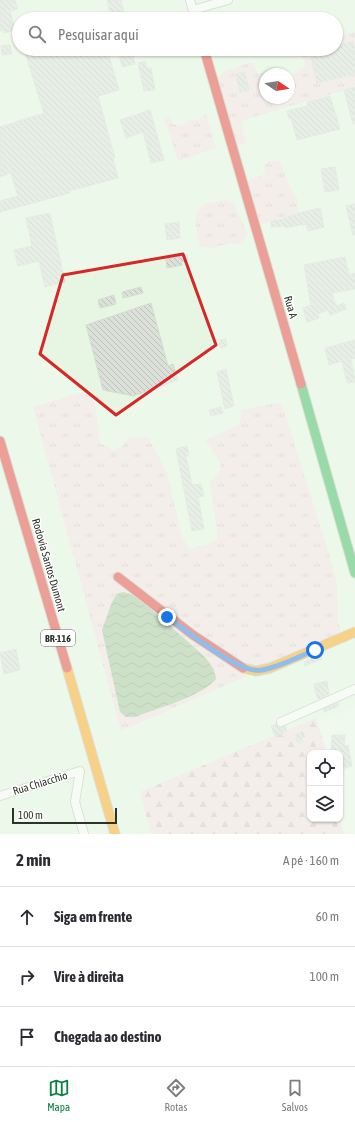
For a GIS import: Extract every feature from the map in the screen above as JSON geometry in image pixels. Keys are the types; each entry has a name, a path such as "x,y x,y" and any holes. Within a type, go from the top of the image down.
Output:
{"main road":[{"name":"Rua A","path":"206,56 355,572"},
{"name":"Rodovia Santos Dumont","path":"0,441 115,834"},
{"path":"118,577 167,617 214,650 243,668 251,670 262,671 355,632"}],"street":[{"path":"190,0 193,10 228,0"},
{"path":"281,722 355,689"},
{"name":"Rua Chiacchio","path":"0,796 80,771 75,802 84,834"}],"highlighted area":[{"path":"183,254 216,345 116,415 40,354 63,275"}],"shaded area":[{"path":"0,0 355,0 355,707 253,746 274,834 0,834"}],"green space":[{"path":"355,32 355,87 243,120 241,124 246,143 235,146 217,79 225,71 252,62 259,76 259,104 295,104 295,74 306,65 301,56 343,56 343,35"},
{"path":"206,114 216,148 178,161 164,117 169,117 173,124 183,126 189,120 198,120"},
{"path":"271,161 278,161 282,164 288,183 297,198 298,213 258,225 247,181 265,174 264,164"},
{"path":"228,200 234,204 247,232 243,243 232,243 211,248 200,246 196,218 200,207 206,204"},
{"path":"80,393 90,396 95,404 100,443 114,451 122,446 129,438 148,437 167,473 182,537 189,549 209,544 218,539 210,482 220,471 221,463 205,440 239,425 242,410 277,403 282,404 337,584 338,623 341,631 332,638 304,651 121,731 33,407"},
{"path":"316,718 326,748 326,750 307,750 307,822 341,822 344,834 151,834 140,792"}],"water":[{"path":"123,592 136,596 203,655 212,666 216,679 200,691 190,696 134,717 126,717 120,712 102,630 112,602 117,594"}],"building":[{"path":"0,0 15,0 18,9 10,11 12,19 12,31 4,33 3,30 0,31"},
{"path":"107,0 121,0 124,12 110,12"},
{"path":"353,42 355,50 355,74 317,83 311,56 343,56 343,44"},
{"path":"10,45 12,54 2,55 1,46"},
{"path":"26,56 109,56 119,90 98,96 115,158 113,158 118,178 0,212 0,201 18,196 11,173 0,177 0,127 44,113"},
{"path":"120,56 133,56 135,64 122,67"},
{"path":"145,61 147,68 151,68 155,90 144,91 138,63"},
{"path":"245,72 249,90 240,92 236,74"},
{"path":"355,87 355,124 353,124 344,90"},
{"path":"330,96 340,129 297,140 291,118 289,119 287,111 308,106 307,102"},
{"path":"150,110 164,160 151,163 143,132 126,138 120,120"},
{"path":"335,167 339,190 325,192 321,169"},
{"path":"355,204 355,235 353,235 346,206"},
{"path":"320,208 324,227 308,231 306,224 285,228 285,226 271,227 271,221"},
{"path":"50,213 65,282 45,287 39,261 18,266 14,250 32,246 26,218"},
{"path":"179,222 180,238 167,240 165,224"},
{"path":"187,255 188,261 181,262 182,265 167,268 166,259"},
{"path":"345,257 349,275 355,273 355,289 332,293 336,306 344,303 346,309 330,315 328,310 318,314 319,318 307,322 303,308 311,305 304,265"},
{"path":"141,287 143,293 123,298 122,292"},
{"path":"114,295 116,304 100,308 98,300"},
{"path":"151,303 168,366 173,364 178,380 133,396 103,390 86,325"},
{"path":"226,339 227,346 221,348 219,340"},
{"path":"355,340 355,358 351,359 355,382 347,383 342,361 329,365 325,348"},
{"path":"226,369 234,406 225,409 217,372"},
{"path":"221,407 223,413 211,416 209,410"},
{"path":"187,446 189,455 186,456 192,485 201,484 204,496 198,497 204,529 192,531 176,449"},
{"path":"16,649 20,670 4,674 0,653"},
{"path":"320,655 322,659 305,666 304,662"},
{"path":"327,681 329,694 319,699 317,697 314,684"},
{"path":"338,703 339,706 324,712 323,709"},
{"path":"276,724 280,727 285,726 287,731 275,736 271,726"},
{"path":"296,734 302,734 302,742 297,742"},
{"path":"332,735 345,735 344,746 348,745 352,766 343,769 343,750 331,750"}],"traffic: fast":[{"path":"301,384 355,573"}],"traffic: slow":[{"path":"243,668 256,671 270,668 355,632"},
{"path":"67,668 115,834"}],"traffic: jam":[{"path":"206,56 301,384"},
{"path":"0,441 67,668"},
{"path":"118,577 193,635 243,668"}],"route":[{"path":"167,617 226,658 243,668 251,670 262,671 315,650"}]}
